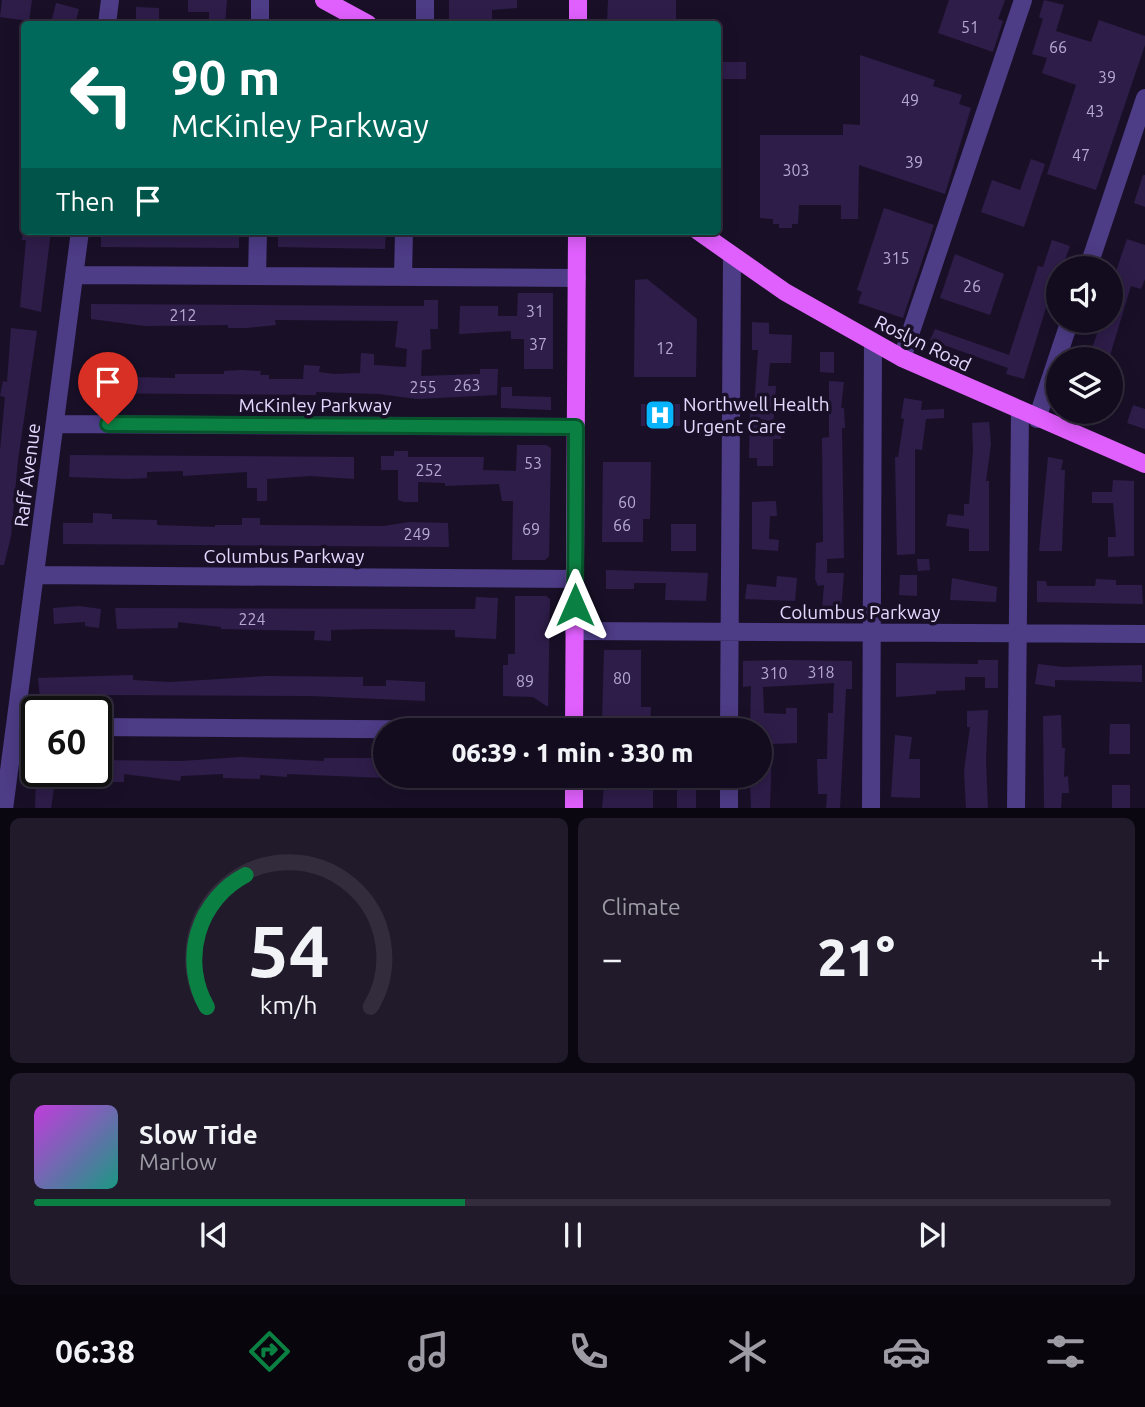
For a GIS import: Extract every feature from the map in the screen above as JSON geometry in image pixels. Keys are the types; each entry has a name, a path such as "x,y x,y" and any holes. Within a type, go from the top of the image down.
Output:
{"main road":[{"path":"324,0 362,21"},
{"path":"578,0 578,21"},
{"path":"574,718 577,235"},
{"name":"Roslyn Road","path":"703,235 778,289 902,358 1145,464"},
{"path":"573,808 574,788"}],"street":[{"path":"107,21 110,0"},
{"path":"260,0 260,21"},
{"path":"425,0 425,21"},
{"path":"902,358 1023,0"},
{"path":"1092,256 1145,98"},
{"name":"Raff Avenue","path":"4,808 79,235"},
{"path":"257,276 258,235"},
{"path":"403,277 404,235"},
{"path":"729,718 732,256"},
{"path":"74,275 577,278"},
{"path":"1016,808 1017,634 1028,415 1064,333"},
{"path":"871,808 873,342"},
{"name":"McKinley Parkway","path":"55,424 576,427"},
{"name":"Columbus Parkway","path":"35,575 575,579"},
{"name":"Columbus Parkway","path":"575,631 1145,634"},
{"path":"15,727 21,727"},
{"path":"112,727 373,729"},
{"path":"729,788 729,808"}],"building":[{"path":"2,0 32,0 29,21 0,17"},
{"path":"188,0 227,0 225,21 209,21 209,12 188,12"},
{"path":"449,0 517,0 517,8 492,10 492,21 449,21"},
{"path":"608,0 676,0 676,21 607,21"},
{"path":"949,0 1005,0 998,19 1003,21 993,52 938,33"},
{"path":"1044,0 1064,5 1056,31 1091,42 1099,20 1145,36 1145,45 1096,190 1047,174 1076,85 1042,73 1047,58 1032,54 1043,19 1039,17"},
{"path":"56,3 79,9 76,21 52,21"},
{"path":"136,7 159,8 159,21 136,21"},
{"path":"860,55 935,80 933,86 962,95 959,104 971,108 945,194 859,165 858,219 841,219 841,205 799,205 798,224 792,224 792,228 779,228 779,224 773,224 773,219 760,218 760,135 843,135 843,124 860,125"},
{"path":"721,62 746,62 746,79 721,79"},
{"path":"1031,159 1045,164 1024,227 981,212 992,180 1020,190"},
{"path":"1145,175 1145,207 1134,203"},
{"path":"884,208 934,225 903,318 858,303 862,292 857,290"},
{"path":"23,235 51,235 41,312 20,307 26,240 22,240"},
{"path":"101,235 239,235 239,248 101,247"},
{"path":"278,235 386,235 385,249 278,247"},
{"path":"1127,239 1145,245 1145,279 1141,289 1131,286 1123,313 1123,256"},
{"path":"1052,240 1070,246 1066,256 1047,256"},
{"path":"955,254 1004,274 990,315 940,298"},
{"path":"1046,258 1046,308 1024,379 1006,374 1008,368 930,340 935,329 1009,355 1038,266 1043,267"},
{"path":"647,279 697,319 696,377 634,377 635,280"},
{"path":"518,293 553,293 553,369 524,369 524,339 511,339 511,331 459,334 460,306 498,306 498,316 517,316"},
{"path":"424,300 438,300 438,329 430,329 431,349 422,350 421,376 480,374 480,369 498,369 497,395 417,399 379,394 316,392 316,395 80,393 79,377 123,377 123,368 134,368 134,377 175,378 175,374 224,374 224,371 240,370 261,371 260,375 269,375 269,379 303,379 304,365 320,366 319,372 360,373 361,353 374,354 374,365 406,367 407,349 395,347 398,321 275,320 276,325 247,328 228,328 228,325 145,326 91,319 91,304 424,306"},
{"path":"752,322 769,323 769,334 792,335 791,363 770,363 768,386 776,386 773,428 781,428 781,439 773,439 773,466 757,466 757,458 749,458 750,409 754,409 758,350 752,350"},
{"path":"11,328 37,331 18,460 11,536 4,565 0,565 0,450 5,397 0,396 3,381 7,382"},
{"path":"1097,333 1117,333 1113,347 1092,347"},
{"path":"820,352 834,352 834,373 820,372"},
{"path":"829,381 844,382 841,408 844,408 845,428 842,428 844,558 827,559 827,573 844,573 841,611 822,609 824,585 818,586 815,579 816,543 823,542 822,438 829,437"},
{"path":"501,387 512,387 512,396 551,397 551,410 501,408"},
{"path":"904,398 922,401 921,410 944,409 944,418 926,419 922,450 915,449 915,554 897,555 895,457 898,457 904,419 901,418"},
{"name":"Northwell Health Urgent Care","path":"641,404 680,404 680,426 641,426"},
{"path":"1133,405 1145,409 1145,429 1127,423"},
{"path":"989,422 991,444 986,481 989,481 989,551 969,551 969,529 946,526 948,514 964,516 964,504 969,504 972,423"},
{"path":"517,445 546,445 551,448 549,556 545,560 512,560 513,501 502,501 499,484 445,486 445,483 418,482 418,502 404,502 398,500 398,470 381,470 381,456 394,456 394,451 408,451 408,457 484,457 483,470 516,471"},
{"path":"70,455 354,457 354,479 310,476 267,479 267,501 257,501 257,488 247,488 247,472 183,476 183,471 147,472 147,478 128,479 69,477"},
{"path":"1048,457 1063,460 1061,470 1065,470 1062,551 1039,551"},
{"path":"603,462 651,462 650,519 643,519 643,542 602,542"},
{"path":"1113,480 1134,481 1134,556 1108,557 1108,537 1116,537 1113,503 1092,503 1092,492 1112,492"},
{"path":"776,501 777,516 770,516 769,539 779,540 778,551 752,549 752,502"},
{"path":"93,513 112,514 112,519 157,520 157,525 215,527 242,525 242,518 260,518 260,525 384,526 409,522 448,523 449,547 63,544 63,523 93,523"},
{"path":"671,524 696,524 696,551 671,551"},
{"path":"917,559 929,559 930,570 918,571"},
{"path":"606,570 708,573 706,601 665,600 666,583 634,583 634,589 606,589"},
{"path":"900,575 917,575 917,596 899,595"},
{"path":"777,576 797,578 795,601 745,599 747,584 776,587"},
{"path":"952,578 997,587 996,602 950,600"},
{"path":"1096,579 1116,580 1116,585 1142,585 1143,604 1037,602 1037,581 1046,581 1047,586 1095,586"},
{"path":"515,596 546,596 550,599 548,707 533,697 503,696 503,665 508,665 508,654 515,654"},
{"path":"476,597 498,598 496,639 455,637 455,630 370,629 331,630 331,641 314,640 315,631 221,629 178,622 178,628 117,629 115,608 475,609"},
{"path":"79,606 101,609 99,628 85,626 85,622 54,624 53,608"},
{"path":"604,650 641,650 641,707 651,707 650,718 602,718"},
{"path":"978,660 998,660 998,688 985,688 985,677 965,677 965,690 896,697 896,663 978,664"},
{"path":"743,661 852,661 852,689 846,689 840,808 826,808 827,794 818,794 817,759 827,759 828,713 833,713 834,683 763,687 764,713 786,714 786,708 797,708 797,743 772,744 772,718 750,718 751,686 743,687"},
{"path":"1038,664 1063,667 1142,665 1142,682 1055,680 1055,687 1035,684"},
{"path":"133,675 133,680 170,682 267,676 363,677 363,686 386,686 386,680 425,682 425,701 310,696 40,696 38,678"},
{"path":"988,710 988,808 966,808 964,771 970,727 967,727 967,711"},
{"path":"1061,715 1062,748 1065,748 1064,777 1068,776 1069,793 1062,793 1061,808 1044,808 1043,716"},
{"path":"1110,724 1130,724 1130,754 1109,754"},
{"path":"895,735 912,737 909,759 920,759 920,798 891,797"},
{"path":"241,757 324,761 324,758 373,758 373,778 287,774 287,777 260,775 260,779 223,778 223,774 181,776 180,781 124,774 124,782 112,782 112,760 181,761"},
{"path":"1112,785 1130,785 1130,808 1112,808"},
{"path":"36,787 54,787 51,808 35,808"},
{"path":"79,787 97,787 97,789"},
{"path":"478,788 529,788 529,789"},
{"path":"604,788 653,788 653,808 602,808"},
{"path":"653,788 696,788 696,808 677,808 677,789"},
{"path":"750,788 771,788 770,808 751,808"}],"place":[{"name":"Northwell Health Urgent Care","path":"660,415"}],"route":[{"path":"108,424 576,427 575,605"}]}
